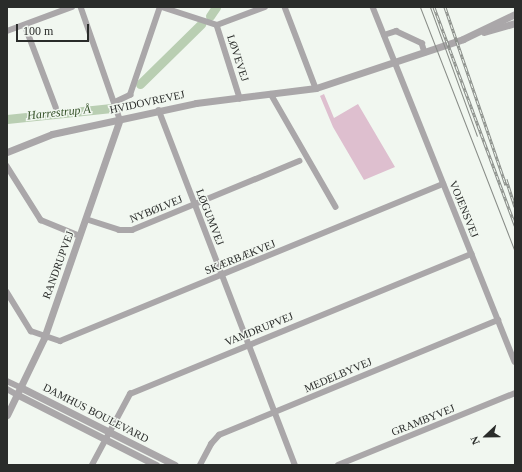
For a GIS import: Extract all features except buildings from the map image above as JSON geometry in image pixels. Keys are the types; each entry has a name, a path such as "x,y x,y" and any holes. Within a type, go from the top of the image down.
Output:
{"street":[{"path":"7,31 72,7"},
{"path":"81,7 120,119"},
{"path":"115,102 130,95 161,7 217,25 264,7"},
{"path":"285,7 316,88"},
{"name":"VOJENSVEJ","path":"373,7 515,362"},
{"name":"HVIDOVREVEJ","path":"476,34 515,14"},
{"name":"HVIDOVREVEJ","path":"7,152 52,134 159,110 316,88 426,53 476,34 515,23"},
{"path":"25,24 56,107"},
{"name":"LØVEVEJ","path":"217,25 240,98"},
{"path":"384,35 396,31 422,43 426,53"},
{"path":"271,94 336,207"},
{"name":"LØGUMVEJ","path":"159,110 295,465"},
{"name":"RANDRUPVEJ","path":"7,415 22,388 44,338 120,119"},
{"name":"NYBØLVEJ","path":"86,219 125,231 299,161"},
{"path":"7,166 41,220 50,226 80,236"},
{"name":"SKÆRBÆKVEJ","path":"44,338 60,341 443,184"},
{"name":"VAMDRUPVEJ","path":"92,465 130,394 471,254"},
{"path":"7,292 31,331 44,338"},
{"name":"MEDELBYVEJ","path":"200,465 216,437 498,320"},
{"name":"DAMHUS BOULEVARD","path":"7,381 175,465"},
{"name":"DAMHUS BOULEVARD","path":"7,389 156,465"},
{"name":"GRAMBYVEJ","path":"338,465 515,393"}],"shaded area":[{"path":"324,94 334,118 358,104 395,167 364,180 333,127 320,96"}],"waterway":[{"name":"Harrestrup Å","path":"210,16 216,7"},
{"name":"Harrestrup Å","path":"140,84 201,24"},
{"name":"Harrestrup Å","path":"7,119 111,108"}],"tram line":[{"path":"420,7 515,252"},
{"path":"430,7 477,136"}],"railway":[{"path":"434,7 515,225"},
{"path":"445,7 506,185"},
{"path":"506,179 515,207"}]}
